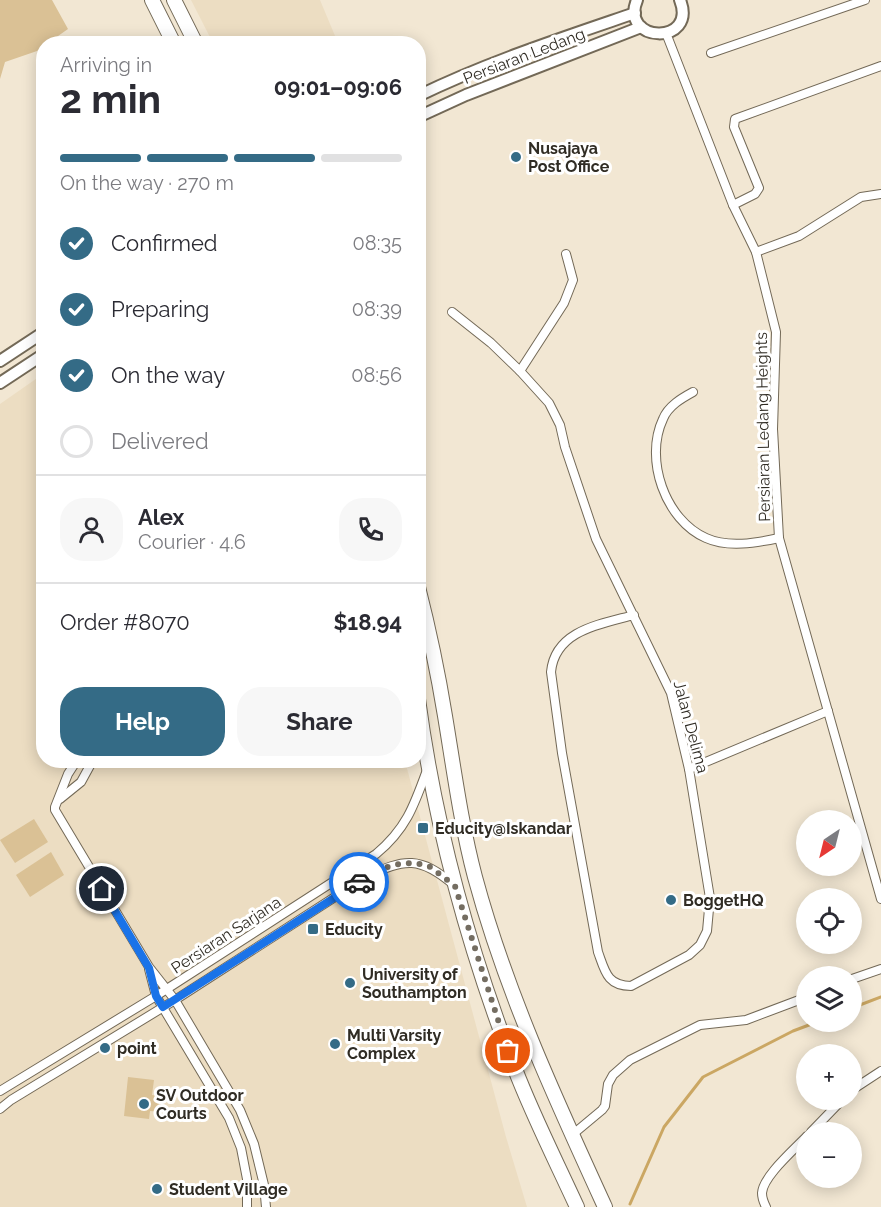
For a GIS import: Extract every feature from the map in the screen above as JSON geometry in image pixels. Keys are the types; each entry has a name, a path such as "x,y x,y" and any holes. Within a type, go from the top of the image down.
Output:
{"highway":[{"path":"152,0 170,36"},
{"path":"174,0 192,36"},
{"path":"426,623 460,814 475,878 538,1059 605,1207"},
{"path":"426,748 438,819 476,954 516,1072 577,1207"}],"street":[{"path":"637,0 635,13 641,27 653,34 666,33 677,26 681,21 682,1"},
{"path":"711,53 865,0"},
{"name":"Persiaran Ledang","path":"426,92 469,73 553,41 635,13"},
{"name":"Persiaran Ledang","path":"426,113 466,95 641,27"},
{"name":"Persiaran Ledang Heights","path":"666,33 733,205 756,252 776,332 773,429 779,538 880,895"},
{"path":"733,205 755,194 759,188 734,127 735,120 881,66"},
{"path":"756,252 800,236 861,197 881,194"},
{"path":"520,371 564,303 573,280 566,254"},
{"path":"452,312 491,343 549,404 560,425 596,538 634,615"},
{"path":"0,361 36,338"},
{"path":"0,383 36,359"},
{"path":"693,392 678,400 663,418 656,440 656,467 675,513 690,528 706,539 728,543 758,542 779,538"},
{"name":"Jalan Delima","path":"634,615 671,693 689,770 710,898 707,931 700,945 689,955 631,986 622,986 607,976 598,952 562,753 551,672 552,661 566,640 586,628 634,615"},
{"path":"689,770 828,711"},
{"name":"Persiaran Sarjana","path":"0,1091 156,996 382,849 410,816 429,766"},
{"path":"72,768 55,810 149,968 175,1000 243,1118 254,1144 264,1185 266,1207"},
{"path":"57,802 77,787 90,768"},
{"name":"Persiaran Sarjana","path":"0,1109 366,877 384,868 399,864 424,864 437,871 455,886"},
{"path":"149,968 156,996 229,1118 241,1148 247,1179 247,1207"},
{"path":"862,976 881,969"},
{"path":"572,1135 605,1106 608,1084 621,1067 630,1060 700,1025 746,1020 796,1001"},
{"path":"862,1083 881,1071"},
{"path":"821,1122 832,1110"},
{"path":"766,1207 762,1194 764,1187 772,1174 796,1149"}],"shaded area":[{"path":"0,0 52,0 68,29 58,36 36,36 36,51 5,62 0,79"},
{"path":"191,0 320,0 335,36 209,36"},
{"path":"36,379 36,768 407,768 527,1207 0,1207 0,404"},
{"path":"34,819 48,842 15,863 0,840"},
{"path":"51,852 64,875 30,897 16,875"},
{"name":"SV Outdoor Courts","path":"128,1077 154,1080 152,1095 164,1097 162,1112 150,1111 149,1119 124,1116"}],"waterway":[{"path":"862,1004 881,997"},
{"path":"630,1204 664,1127 703,1077 796,1030"}],"way so far":[{"path":"359,882 384,868 414,863 429,866 455,886 508,1051"}],"place":[{"name":"Nusajaya Post Office","path":"516,157"},
{"name":"Educity@Iskandar","path":"423,828"},
{"name":"BoggetHQ","path":"671,900"},
{"name":"Educity","path":"313,929"},
{"name":"University of Southampton","path":"350,983"},
{"name":"Multi Varsity Complex","path":"335,1044"},
{"name":"point","path":"105,1048"},
{"name":"SV Outdoor Courts","path":"144,1104"},
{"name":"Student Village","path":"157,1189"}],"route":[{"path":"102,889 149,968 156,996 163,1007 359,882"}]}
